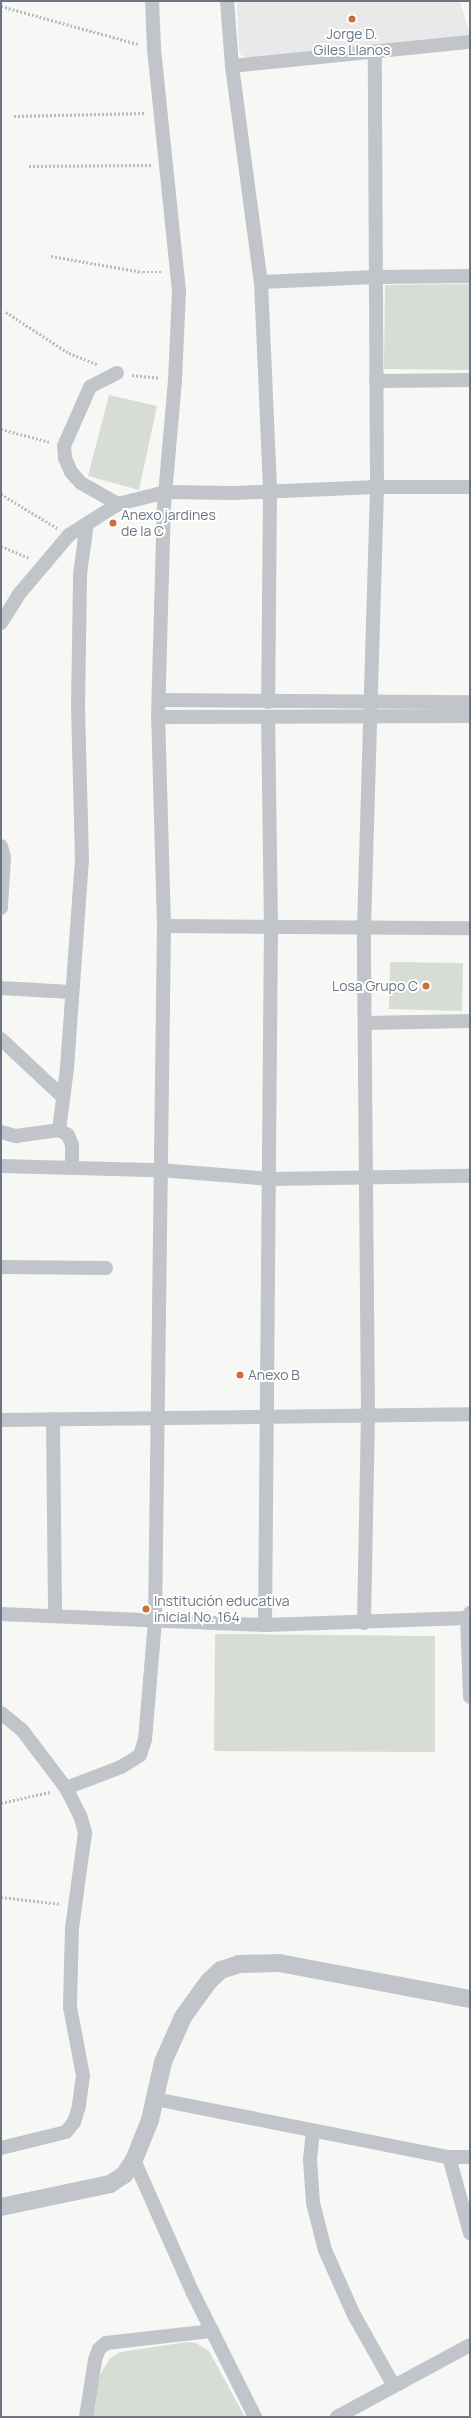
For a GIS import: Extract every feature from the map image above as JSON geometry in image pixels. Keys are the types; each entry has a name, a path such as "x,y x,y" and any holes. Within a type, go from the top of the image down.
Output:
{"street":[{"path":"66,1788 121,1767 140,1755 145,1740 155,1622 159,1170 164,926 158,717 166,492 175,380 179,291 154,48 152,1"},
{"path":"226,1 232,66 261,282 270,491 268,702"},
{"path":"232,66 375,53 470,42"},
{"path":"364,1623 368,1414 368,1178 364,927 369,708 377,487 375,53"},
{"path":"261,282 376,277 470,276"},
{"path":"117,373 90,387 64,446 65,458 70,472 81,483 118,504"},
{"path":"376,381 470,380"},
{"path":"1,623 20,593 69,535 118,504 166,492 270,491 377,487 470,487"},
{"path":"59,1130 71,992 80,919 82,860 77,742 80,574 87,523"},
{"path":"159,700 268,702 470,716"},
{"path":"158,717 268,717 369,708 470,702"},
{"path":"265,1625 266,1418 270,1179 268,717"},
{"path":"1,846 4,857 1,908"},
{"path":"164,926 470,928"},
{"path":"1,988 71,992"},
{"path":"365,1023 470,1021"},
{"path":"1,1039 63,1097"},
{"path":"1,1132 16,1136 59,1130 68,1135 72,1145 72,1168"},
{"path":"1,1166 159,1170 270,1179 470,1176"},
{"path":"1,1267 106,1268"},
{"path":"1,1420 158,1417 266,1418 368,1414 470,1414"},
{"path":"53,1419 54,1615"},
{"path":"1,1614 54,1615 155,1622 265,1625 364,1623 469,1616 470,1696"},
{"path":"1,1714 22,1730 66,1788 80,1815 85,1833 72,1928 70,2007 84,2076 79,2106 74,2122 66,2132 1,2148"},
{"path":"1,2207 110,2184 124,2175 134,2160 150,2120 164,2062 183,2017 209,1981 221,1970 239,1964 280,1963 470,1999"},
{"path":"155,2099 449,2157 470,2157"},
{"path":"313,2131 310,2160 313,2203 325,2250 354,2315 394,2386"},
{"path":"449,2157 470,2233"},
{"path":"134,2160 212,2331 255,2417"},
{"path":"86,2417 95,2360 98,2349 106,2343 212,2331"},
{"path":"337,2417 470,2345"}],"path":[{"path":"1,6 154,48"},
{"path":"14,116 161,113"},
{"path":"29,166 166,164"},
{"path":"51,256 143,272 177,272"},
{"path":"6,312 68,353 117,373 175,380"},
{"path":"1,429 64,446"},
{"path":"1,494 69,535"},
{"path":"1,546 44,564"},
{"path":"1,1803 66,1788"},
{"path":"1,1897 75,1905"}],"shaded area":[{"name":"Jorge D. Giles Llanos","path":"240,1 460,1 470,36 248,58 241,55 239,50 237,5"},
{"path":"470,284 470,370 384,369 385,285"},
{"path":"109,395 157,406 139,490 88,476"},
{"name":"Losa Grupo C","path":"390,962 463,963 462,1011 389,1009"},
{"path":"215,1634 435,1636 435,1752 214,1751"},
{"path":"187,2342 196,2343 209,2351 245,2417 92,2417 97,2380 110,2358 121,2352"}],"place":[{"name":"Jorge D. Giles Llanos","path":"352,19"},
{"name":"Anexo jardines de la C","path":"113,523"},
{"name":"Losa Grupo C","path":"426,986"},
{"name":"Anexo B","path":"240,1375"},
{"name":"Institución educativa inicial No. 164","path":"146,1609"}]}
